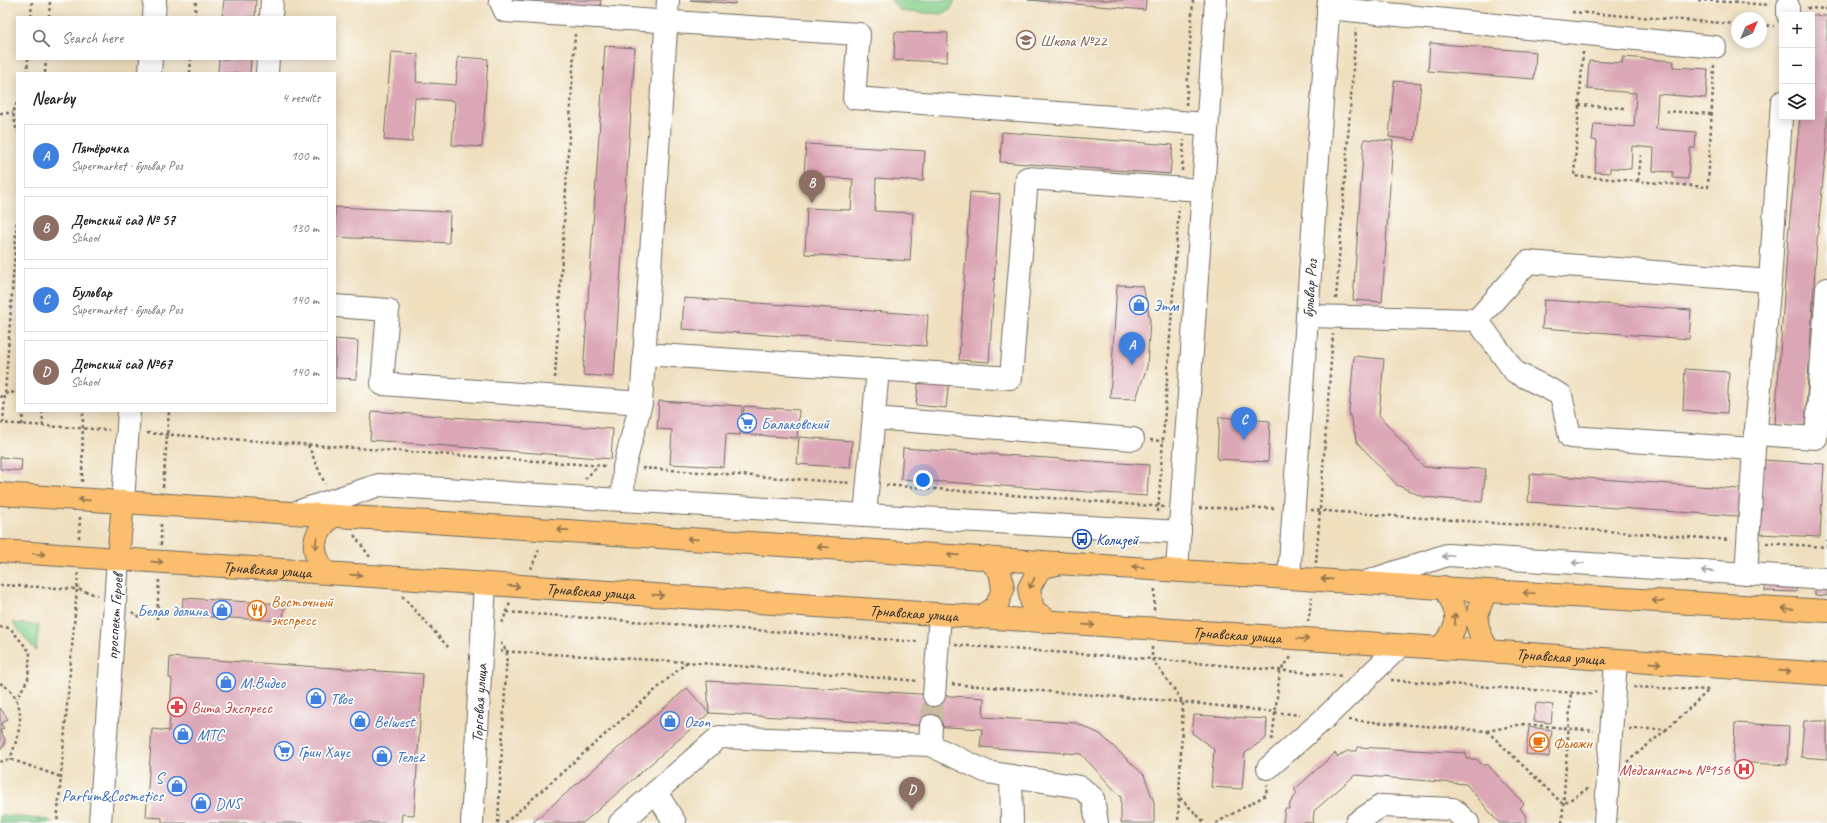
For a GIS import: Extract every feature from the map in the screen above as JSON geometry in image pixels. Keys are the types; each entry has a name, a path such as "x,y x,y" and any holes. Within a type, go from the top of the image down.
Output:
{"main road":[{"path":"0,494 294,513 335,511 547,529 1315,578 1487,591 1827,611"},
{"name":"проспект Героев","path":"118,559 123,502"},
{"path":"325,572 318,563 314,543 323,524 335,511"},
{"name":"Трнавская улица","path":"0,551 1827,674"},
{"path":"981,617 996,607 1003,589 1000,571 987,558"},
{"path":"1050,622 1033,610 1029,588 1040,568 1062,562"},
{"path":"1440,648 1452,634 1457,620 1454,604 1444,587"},
{"path":"1487,591 1479,605 1477,620 1479,636 1489,652"}],"street":[{"path":"154,16 155,0"},
{"path":"271,16 272,0"},
{"path":"500,0 505,11 859,34 854,98 1207,124"},
{"path":"623,500 624,467 641,403 668,0"},
{"path":"1166,569 1180,532 1216,0"},
{"path":"1328,4 1358,11 1715,47"},
{"name":"бульвар Роз","path":"1289,577 1328,4"},
{"path":"150,72 151,60"},
{"path":"267,72 268,60"},
{"path":"1746,574 1754,441 1770,281 1781,120"},
{"path":"644,354 1011,378 1027,178 1202,190"},
{"path":"1477,320 1528,262 1770,281"},
{"path":"1477,320 1515,372 1561,395 1570,437 1754,441 1816,438 1827,289"},
{"path":"336,306 388,310 382,384 641,403"},
{"path":"1307,316 1477,320"},
{"path":"865,515 878,369"},
{"name":"проспект Героев","path":"123,502 128,412"},
{"path":"874,418 1133,439"},
{"path":"335,511 379,485 865,515 1180,532"},
{"path":"1366,582 1447,555 1827,579"},
{"name":"проспект Героев","path":"100,823 118,559"},
{"name":"Торговая улица","path":"472,823 485,584"},
{"path":"934,695 940,615"},
{"path":"1268,768 1325,718 1400,646"},
{"path":"1604,823 1608,776 1621,730 1614,686 1616,660"},
{"path":"620,823 719,737 931,736 987,772 1080,787 1093,798 1098,823"},
{"path":"1011,776 1012,823"},
{"path":"656,792 675,823"},
{"path":"1356,823 1381,806 1453,808 1468,823"}],"path":[{"path":"31,16 32,0"},
{"path":"49,16 50,0"},
{"path":"195,16 196,0"},
{"path":"1158,532 1158,506 1193,0"},
{"path":"1698,0 1788,11 1827,9"},
{"path":"1216,823 1266,795 1280,671 1306,639 1315,578 1358,11"},
{"path":"554,396 576,16"},
{"path":"1584,33 1574,176 1708,187 1715,47"},
{"path":"27,72 28,60"},
{"path":"45,72 46,60"},
{"path":"190,72 192,60"},
{"path":"1579,105 1625,108"},
{"path":"16,106 13,114 16,128"},
{"path":"1666,111 1712,114"},
{"path":"0,113 13,114"},
{"path":"1638,181 1641,155"},
{"path":"16,234 2,423 111,430"},
{"path":"0,397 5,394 16,392"},
{"path":"22,425 23,412"},
{"path":"42,412 43,426"},
{"path":"57,823 77,589 84,429 83,412"},
{"path":"157,619 162,505 169,412"},
{"path":"147,433 1182,508 1294,508 1827,547 1827,540"},
{"path":"308,445 335,511 384,577 449,648"},
{"path":"567,496 598,466"},
{"path":"501,630 511,601 523,586 547,529"},
{"path":"1166,569 1153,629 1152,660 1183,702 1178,823"},
{"path":"0,584 77,589 115,601 139,617"},
{"path":"507,612 1591,694 1614,686 1709,690 1667,729 1608,776 1563,804"},
{"path":"0,627 10,628 30,652 28,679 17,698"},
{"path":"498,823 506,652 500,642 501,636"},
{"path":"505,823 688,662"},
{"path":"0,683 8,688 17,698 20,716 17,740 10,759"},
{"path":"1562,823 1571,692"},
{"path":"1325,718 1487,731 1523,724 1568,729 1667,729"},
{"path":"1487,731 1563,804"},
{"path":"0,762 10,759 61,777"},
{"path":"1180,798 1204,823"}],"green space":[{"path":"891,0 955,0 950,10 942,14 907,12 899,10"},
{"path":"13,623 39,625 36,651"},
{"path":"0,815 49,820 53,823 0,823"}],"building":[{"path":"224,0 256,0 255,16 222,16"},
{"path":"514,0 601,0 600,9 514,2"},
{"path":"690,0 735,0 735,4"},
{"path":"1028,0 1146,0 1145,10"},
{"path":"1815,15 1827,16 1827,140 1817,240 1805,426 1775,424 1788,238 1800,120 1815,120"},
{"path":"895,32 948,33 947,62 894,60"},
{"path":"1430,43 1536,52 1534,79 1428,71"},
{"path":"605,46 635,48 614,377 583,375"},
{"path":"391,52 418,54 416,82 456,85 458,57 488,59 482,147 452,145 455,101 415,98 412,142 384,140"},
{"path":"1623,57 1674,61 1673,67 1708,69 1706,98 1658,94 1656,129 1696,132 1695,148 1690,148 1688,179 1673,178 1673,172 1653,171 1654,148 1632,146 1631,169 1610,168 1610,173 1595,172 1597,141 1592,140 1594,124 1634,127 1636,93 1587,89 1589,61 1622,63"},
{"path":"219,60 251,60 250,72 218,72"},
{"path":"1394,81 1421,83 1415,140 1389,137"},
{"path":"1002,132 1173,145 1170,174 1000,162"},
{"path":"1364,139 1393,141 1382,302 1353,300"},
{"path":"806,144 925,151 923,181 876,178 875,211 913,213 910,261 805,254 807,208 851,210 853,179 804,176"},
{"path":"970,192 1000,194 989,362 959,360"},
{"path":"336,207 450,212 449,243 336,237"},
{"path":"1117,285 1143,286 1150,320 1147,367 1136,399 1110,398"},
{"path":"684,298 928,315 926,346 682,329"},
{"path":"1544,300 1691,310 1689,339 1542,328"},
{"path":"336,339 358,341 356,379 336,378"},
{"path":"1354,356 1384,359 1379,415 1424,467 1486,469 1482,502 1423,497 1397,485 1357,442 1349,412"},
{"path":"1685,369 1729,372 1727,413 1683,410"},
{"path":"919,377 949,380 946,408 916,405"},
{"path":"659,401 742,406 740,435 726,434 724,467 670,464 672,430 657,429"},
{"path":"744,406 799,410 797,438 742,434"},
{"path":"372,411 613,429 611,459 370,440"},
{"path":"1219,417 1270,421 1268,462 1217,459"},
{"path":"799,437 852,441 850,468 797,464"},
{"path":"903,448 1149,465 1147,496 901,479"},
{"path":"0,457 22,459 21,471 0,469"},
{"path":"1764,460 1824,464 1820,537 1760,534"},
{"path":"1530,474 1740,489 1738,516 1528,502"},
{"path":"1766,576 1797,579 1796,592 1765,591"},
{"path":"1816,582 1827,583 1827,596 1815,595"},
{"path":"183,598 284,604 283,621 182,615"},
{"name":"Грин Хаус","path":"170,657 423,674 414,815 402,814 401,823 162,823 162,818 146,817 152,729 169,731 172,679 169,678"},
{"path":"707,681 984,698 983,717 1076,723 1100,734 1144,775 1154,802 1154,823 1121,823 1121,797 1081,754 980,747 982,729 709,713"},
{"path":"687,688 709,713 583,823 532,823"},
{"path":"1536,703 1553,705 1551,723 1534,721"},
{"path":"0,708 8,719 1,724 4,728 0,731"},
{"path":"1194,715 1267,719 1266,738 1245,753 1242,789 1211,787 1214,749 1192,733"},
{"path":"1804,721 1827,721 1827,759 1801,757"},
{"path":"1735,723 1789,726 1787,765 1733,762"},
{"name":"Фьюжн","path":"1529,727 1552,730 1549,757 1526,754"},
{"path":"0,731 5,739 4,746 0,749"},
{"path":"1358,747 1466,753 1466,759 1476,759 1484,766 1487,764 1524,804 1520,808 1525,815 1526,823 1499,823 1466,784 1355,775 1314,811 1313,823 1283,823 1285,809 1289,809 1290,803 1297,793 1294,790 1335,753 1338,757 1347,751 1357,751"}],"tunnel":[{"path":"931,726 934,695"}],"place":[{"name":"Школа №22","path":"1026,40"},
{"name":"Детский сад № 57","path":"812,203"},
{"name":"Этм","path":"1139,305"},
{"name":"Пятёрочка","path":"1132,365"},
{"name":"Балаковский","path":"747,423"},
{"name":"Бульвар","path":"1244,440"},
{"name":"Колизей","path":"1082,539"},
{"name":"Белая долина","path":"222,610"},
{"name":"Восточный экспресс","path":"257,610"},
{"name":"М.Видео","path":"226,682"},
{"name":"Твое","path":"316,698"},
{"name":"Вита Экспресс","path":"177,707"},
{"name":"Belwest","path":"360,721"},
{"name":"Ozon","path":"670,721"},
{"name":"МТС","path":"183,734"},
{"name":"Фьюжн","path":"1539,742"},
{"name":"Грин Хаус","path":"284,751"},
{"name":"Теле2","path":"382,756"},
{"name":"Медсанчасть №156","path":"1744,769"},
{"name":"S Parfum&Cosmetics","path":"177,786"},
{"name":"DNS","path":"201,803"},
{"name":"Детский сад №67","path":"912,810"}]}
